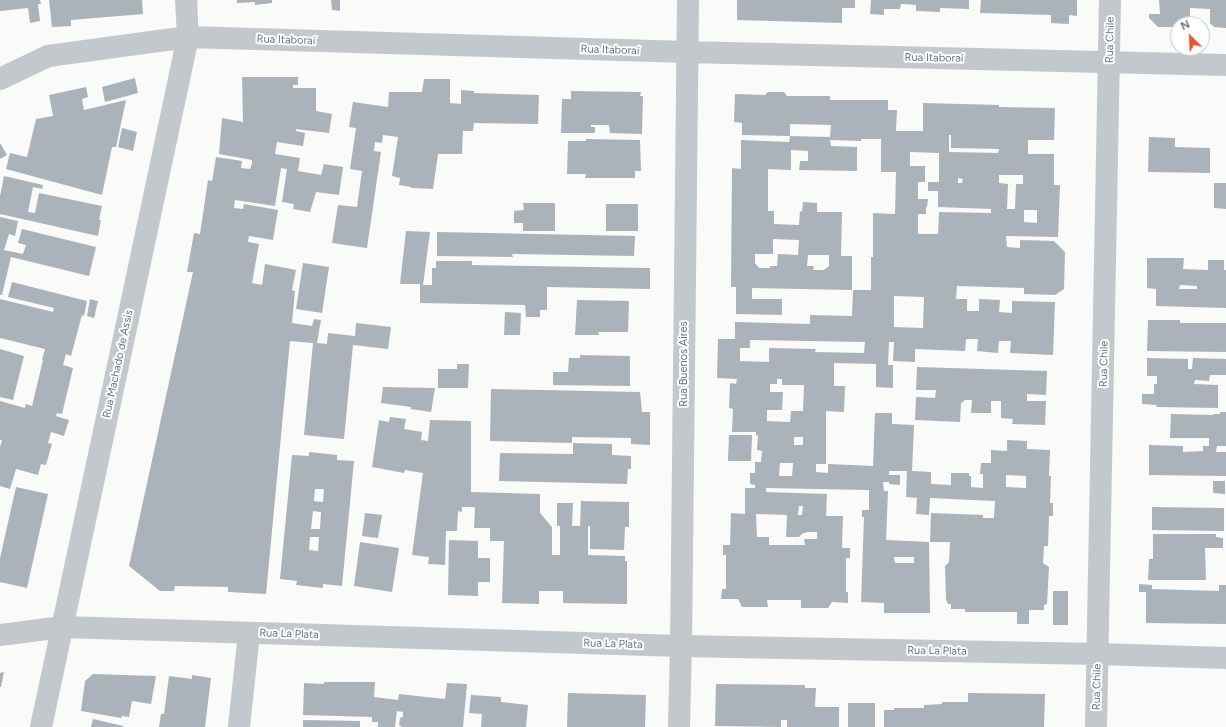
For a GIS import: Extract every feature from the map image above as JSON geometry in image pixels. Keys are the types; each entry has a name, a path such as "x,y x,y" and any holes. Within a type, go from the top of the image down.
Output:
{"street":[{"name":"Rua Machado de Assis","path":"41,727 188,37 186,0"},
{"name":"Rua Buenos Aires","path":"680,727 688,0"},
{"name":"Rua Chile","path":"1096,727 1110,0"},
{"name":"Rua Itaboraí","path":"0,78 48,56 188,37 687,52 1226,64"},
{"name":"Rua La Plata","path":"0,635 62,627 681,646 1226,658"},
{"path":"239,727 249,633"}],"building":[{"path":"0,0 40,0 41,4 38,4 40,21 30,23 28,8 0,11"},
{"path":"49,0 142,0 143,14 71,20 71,26 52,27"},
{"path":"237,0 272,0 272,3 255,5 255,2 237,3"},
{"path":"331,0 340,0 340,11 332,10"},
{"path":"737,0 855,0 855,8 842,8 842,23 737,20"},
{"path":"871,0 969,0 969,9 940,8 940,12 916,11 916,5 901,4 900,9 884,9 884,15 870,14"},
{"path":"981,0 1077,0 1077,16 1069,15 1069,24 1051,23 1051,15 980,13"},
{"path":"1159,0 1226,0 1226,28 1214,27 1210,23 1210,9 1190,8 1190,16 1170,16 1170,27 1158,27 1149,18 1149,14 1160,14"},
{"path":"242,77 298,77 298,85 293,85 293,88 316,88 316,111 332,114 329,133 296,129 296,131 305,133 303,146 277,142 275,154 300,158 298,171 321,175 324,164 343,167 339,195 316,192 310,212 293,209 294,204 282,202 287,169 281,168 275,206 235,200 234,208 243,209 244,204 278,210 273,240 249,236 248,242 259,244 252,283 262,285 265,264 296,270 292,290 295,291 292,323 312,326 314,319 321,320 317,343 327,344 328,333 355,336 356,323 391,327 388,349 353,345 344,439 304,435 313,343 290,341 266,594 228,592 228,587 175,586 174,591 160,591 129,566 193,272 187,272 194,233 200,234 208,180 212,181 216,157 242,161 241,168 250,169 252,163 252,160 219,154 222,118 243,122"},
{"path":"135,78 138,93 105,102 102,87"},
{"path":"424,79 450,79 450,103 461,104 461,90 474,91 474,93 539,95 538,124 474,123 473,131 463,131 462,154 438,154 433,189 411,188 399,185 400,178 392,176 398,137 383,135 382,143 375,142 374,151 381,152 367,248 332,243 338,205 357,207 362,171 350,169 356,128 349,127 353,102 388,107 389,92 422,92"},
{"path":"86,87 88,97 82,99 84,110 126,100 116,147 112,147 102,195 6,169 10,153 27,157 36,119 53,116 49,95"},
{"path":"571,91 641,92 640,96 643,96 642,134 610,133 609,125 591,125 591,127 595,127 595,133 561,133 562,99 571,99"},
{"path":"768,92 784,92 787,96 830,96 830,100 888,100 888,110 897,110 896,131 923,131 923,103 1055,108 1054,140 1028,140 1028,154 1054,154 1054,185 1060,185 1058,237 1006,236 1007,247 1020,248 1020,240 1054,241 1065,252 1064,289 1055,295 1024,294 1024,288 957,286 956,299 967,299 967,311 979,311 979,299 1000,300 999,312 1012,313 1012,301 1055,302 1053,355 1010,353 1011,341 999,341 998,353 977,351 978,339 966,339 965,351 915,349 915,362 893,361 894,342 889,342 888,365 893,365 893,388 876,387 876,364 834,363 834,386 845,386 844,412 826,411 826,464 816,464 816,472 828,473 828,464 873,466 875,413 892,413 892,424 914,425 912,471 931,472 931,484 951,485 951,473 969,473 969,476 971,476 971,487 983,488 983,474 980,474 981,463 991,463 991,450 1007,451 1007,440 1027,441 1027,449 1050,450 1050,503 1053,503 1053,516 1049,516 1048,546 1044,546 1043,563 1049,567 1047,604 1044,605 1044,610 1029,610 1029,624 1017,624 1017,612 965,612 965,609 951,609 951,604 948,604 946,600 945,566 949,562 950,542 930,542 931,513 983,515 983,518 994,518 995,501 930,498 929,515 916,514 917,498 906,497 907,471 889,471 889,475 900,475 900,485 883,482 884,491 888,491 886,540 929,542 930,613 884,613 884,603 861,602 864,517 862,517 862,510 869,510 869,490 766,488 766,492 827,494 826,516 843,516 842,548 850,548 850,558 846,558 846,592 848,592 848,603 832,602 828,608 801,608 801,600 767,600 768,607 742,607 738,599 721,599 722,589 726,589 726,555 723,555 723,545 730,545 731,513 745,514 745,488 755,488 755,485 750,484 750,473 755,473 755,462 761,462 762,451 757,450 758,435 756,436 756,432 732,432 733,409 729,408 730,383 736,384 737,379 717,378 718,339 735,339 735,322 810,324 810,315 852,316 853,290 871,290 873,213 895,214 896,172 881,172 881,139 861,139 861,141 830,140 831,146 857,147 857,171 799,170 800,161 808,161 808,151 791,150 791,170 768,169 768,211 774,211 774,224 799,225 800,211 802,212 803,202 817,203 817,212 842,212 841,256 852,256 852,290 752,288 752,299 782,299 782,315 736,314 736,287 731,287 732,168 741,169 741,140 789,142 790,136 742,135 742,123 734,122 735,94 765,95","holes":["790,124 831,125 830,137 790,136","949,135 951,135 951,148 999,149 998,153 949,152","910,152 939,153 939,182 928,182 928,191 938,191 938,207 991,209 991,213 939,212 938,234 918,234 918,214 926,214 928,199 918,199 918,182 925,182 925,166 910,166","999,175 1023,175 1023,184 1016,184 1015,209 1007,209 1008,184 999,183","958,178 963,179 962,183 958,183","1024,210 1037,210 1037,223 1024,222","773,239 799,240 798,255 778,254 777,266 770,266 770,268 759,268 755,263 755,254 773,254","808,255 829,255 829,266 824,270 813,270 814,266 807,266","894,296 924,297 923,328 894,327","750,340 865,342 864,353 815,352 816,349 769,348 769,362 740,361 740,348 750,348","777,379 782,379 782,385 804,385 803,411 791,411 790,422 767,421 767,410 782,410 783,392 770,392 770,384 777,384","794,437 803,437 803,445 794,445","780,463 793,463 792,476 779,476","1006,475 1026,476 1026,488 1006,487","799,506 803,506 802,515 798,515","756,514 787,515 786,537 799,537 806,532 817,532 817,539 804,539 805,545 769,545 769,537 757,537","894,557 914,557 914,563 895,563"]},
{"path":"122,128 137,132 133,151 118,147"},
{"path":"1149,137 1175,138 1175,147 1210,148 1210,173 1148,172"},
{"path":"586,139 640,140 641,171 635,171 635,178 585,178 586,174 567,174 568,141 586,141"},
{"path":"0,143 7,155 0,159"},
{"path":"4,176 43,185 42,189 33,187 28,212 35,213 39,193 102,206 98,236 0,214 0,196"},
{"path":"1214,183 1226,183 1226,209 1214,208"},
{"path":"523,203 555,203 555,231 523,231 523,223 514,223 514,211 524,210"},
{"path":"606,204 638,204 638,231 606,231"},
{"path":"0,217 18,221 15,236 9,234 4,250 23,254 26,245 18,243 22,229 96,247 89,276 11,257 2,295 0,295"},
{"path":"406,231 430,232 423,285 432,285 432,268 436,268 436,261 472,261 472,265 650,268 650,289 547,287 547,310 540,310 540,317 526,317 525,305 420,303 420,284 400,284"},
{"path":"437,232 635,236 634,256 512,254 513,257 437,256"},
{"path":"1147,258 1184,258 1183,269 1208,270 1208,260 1224,260 1224,270 1226,270 1226,308 1156,306 1156,289 1147,288","holes":["1180,285 1197,286 1197,289 1179,289"]},
{"path":"303,263 329,267 322,313 296,309"},
{"path":"12,282 87,301 84,316 82,315 71,356 66,354 63,365 73,368 62,414 57,413 56,416 69,420 64,436 51,432 48,443 52,444 46,465 41,464 38,475 16,469 10,489 0,486 0,447 2,440 0,440 0,401 25,408 26,404 32,406 45,349 0,338 0,299 53,312 54,308 8,297"},
{"path":"90,299 98,301 94,318 87,316"},
{"path":"577,300 629,301 628,332 598,332 599,335 575,335"},
{"path":"505,312 521,313 520,335 504,335"},
{"path":"1148,320 1180,320 1180,323 1226,323 1226,352 1147,351"},
{"path":"0,349 24,356 13,400 0,397"},
{"path":"580,355 630,356 630,386 553,385 553,372 568,372 569,358 580,358"},
{"path":"1147,358 1188,359 1188,369 1192,369 1193,358 1226,359 1226,375 1210,375 1209,381 1195,380 1194,384 1218,385 1218,408 1157,407 1156,405 1142,404 1142,394 1154,394 1154,384 1157,384 1157,376 1147,376"},
{"path":"457,364 469,364 468,388 438,388 438,369 457,369"},
{"path":"917,367 1047,371 1046,395 1027,394 1027,401 1046,401 1045,425 1012,424 1013,419 1001,418 1001,401 991,401 991,413 971,413 972,400 965,400 961,403 960,422 915,420 916,397 935,398 936,390 916,390"},
{"path":"383,387 435,388 431,412 411,409 411,407 381,403"},
{"path":"491,389 640,392 642,412 650,412 650,445 631,444 631,438 572,437 572,443 490,441"},
{"path":"1220,412 1226,412 1226,446 1217,446 1216,452 1226,452 1226,476 1149,475 1149,445 1183,446 1183,452 1203,451 1203,446 1209,446 1209,438 1170,438 1171,414 1213,415 1220,414"},
{"path":"390,417 406,419 404,429 422,432 421,440 428,441 430,420 471,421 471,492 540,494 540,513 552,527 552,555 560,555 560,526 557,526 557,503 573,503 572,526 580,526 581,501 629,502 629,527 625,527 624,550 590,549 590,526 588,526 588,555 625,556 625,561 627,561 627,604 563,603 563,591 539,591 539,604 502,603 504,541 490,541 490,528 474,528 475,507 462,507 462,512 458,511 457,531 446,531 445,565 428,564 429,557 412,555 423,473 405,470 404,473 372,467 379,420 389,422"},
{"path":"729,435 752,435 751,461 728,461"},
{"path":"573,443 612,444 612,455 631,456 631,469 628,469 627,484 499,481 500,453 573,454"},
{"path":"309,452 337,455 337,460 354,461 342,586 323,584 323,588 296,585 297,581 280,579 292,455 309,456","holes":["315,489 324,489 323,502 314,501","313,511 321,512 320,529 311,529","310,537 319,537 318,551 309,550"]},
{"path":"1213,481 1225,481 1225,494 1213,493"},
{"path":"16,487 48,494 27,588 0,582 0,558"},
{"path":"1152,507 1224,508 1224,531 1152,530"},
{"path":"365,513 382,515 378,538 362,536"},
{"path":"1153,534 1216,534 1216,537 1223,538 1223,548 1205,548 1206,580 1148,580 1149,559 1153,559"},
{"path":"449,540 478,541 478,558 490,558 490,582 478,582 478,596 448,595"},
{"path":"360,542 399,548 392,592 354,586"},
{"path":"1139,584 1152,585 1152,589 1219,591 1219,585 1226,585 1226,624 1146,623 1146,592 1139,592"},
{"path":"1053,591 1068,591 1068,625 1053,625"},
{"path":"4,672 1,687 0,687 0,673"},
{"path":"93,674 156,676 151,704 132,701 129,717 122,716 121,718 81,711 85,681"},
{"path":"192,675 211,678 205,727 159,727 161,714 164,714 169,676 192,679"},
{"path":"324,682 375,682 374,697 398,700 399,694 445,699 447,683 467,684 463,727 402,727 399,725 400,718 403,717 403,712 397,711 395,727 378,727 378,722 372,722 372,717 303,715 304,683 324,684"},
{"path":"716,684 805,685 805,688 816,688 815,707 839,707 839,727 787,727 787,720 781,720 781,727 715,726"},
{"path":"568,693 646,695 645,727 567,727"},
{"path":"968,693 1045,694 1044,727 884,727 884,710 894,710 894,708 924,708 924,705 942,704 942,702 968,702"},
{"path":"471,695 501,697 501,702 528,705 526,727 481,727 482,714 469,713"},
{"path":"848,703 875,703 875,727 848,727"},
{"path":"93,719 123,726 123,727 91,727"},
{"path":"303,720 360,721 360,727 303,727"}]}
